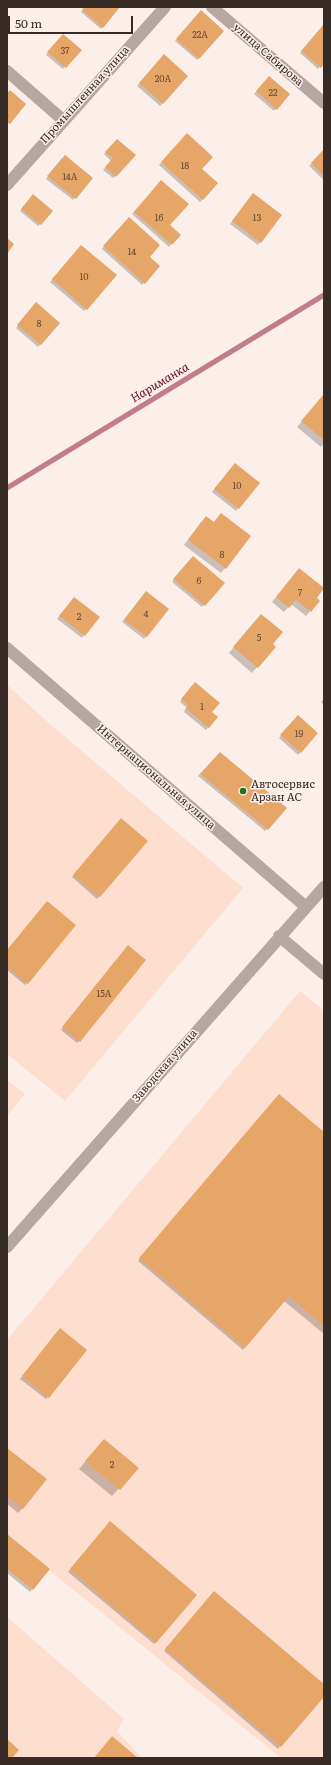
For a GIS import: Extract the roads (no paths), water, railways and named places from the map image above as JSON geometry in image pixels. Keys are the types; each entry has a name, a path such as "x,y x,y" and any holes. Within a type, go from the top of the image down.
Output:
{"street":[{"name":"Промышленная улица","path":"7,185 62,120 165,7"},
{"name":"улица Сабирова","path":"212,7 324,103"},
{"path":"7,71 62,120"},
{"name":"Интернациональная улица","path":"7,648 306,907"},
{"name":"Заводская улица","path":"7,1247 324,887"},
{"path":"280,936 324,974"}],"waterway":[{"name":"Нариманка","path":"7,488 324,295"}],"place":[{"name":"Автосервис Арзан АС","path":"243,791"}]}
